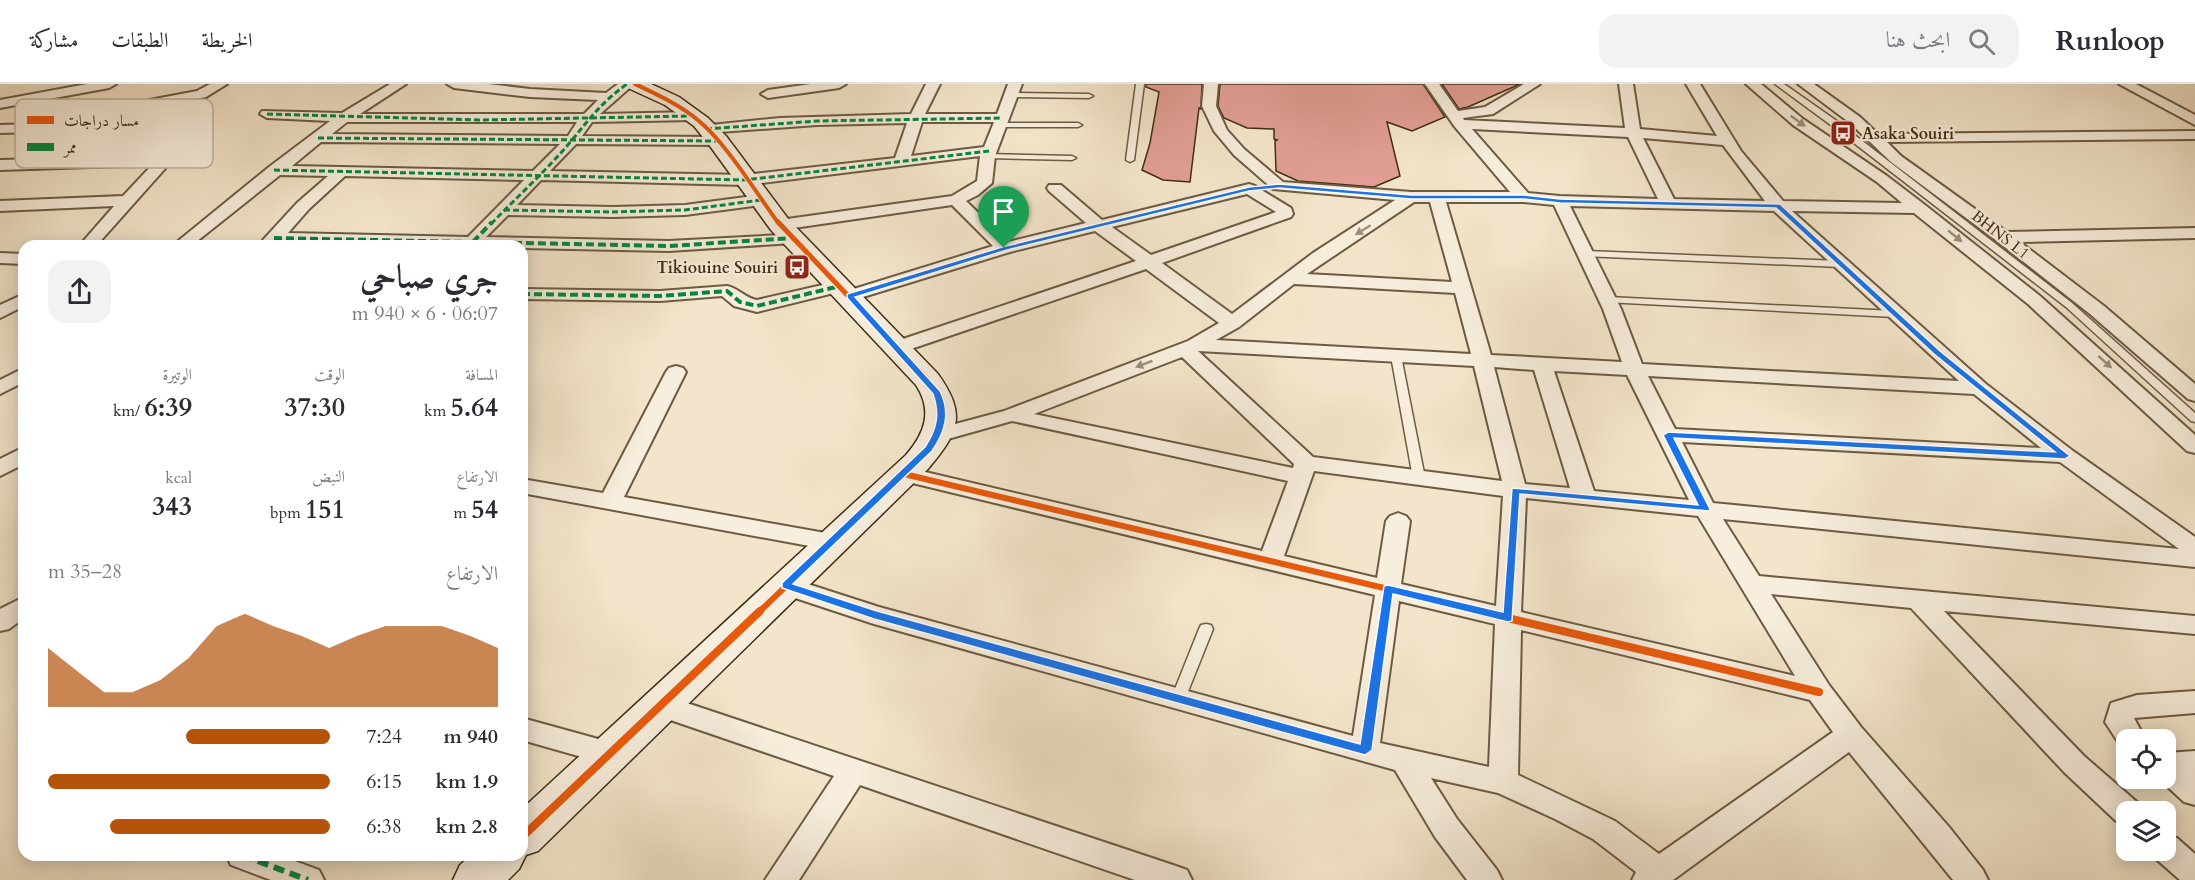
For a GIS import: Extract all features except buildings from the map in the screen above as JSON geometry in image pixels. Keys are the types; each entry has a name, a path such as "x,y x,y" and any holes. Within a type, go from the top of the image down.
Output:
{"street":[{"path":"3,106 38,84"},
{"path":"37,99 109,84"},
{"path":"175,99 201,94 220,84"},
{"path":"187,240 343,118 399,84"},
{"path":"454,84 530,93 622,91 672,101 706,129 787,231 898,347 937,393 942,406 942,421 937,436 904,474 528,831"},
{"path":"474,240 572,140 587,119 622,91 627,84"},
{"path":"768,94 839,84"},
{"path":"901,162 916,118 933,84"},
{"path":"1211,84 1209,106 1221,131 1239,152 1279,186"},
{"path":"1432,84 1457,119 1523,197"},
{"path":"1457,119 1488,111 1533,84"},
{"path":"1626,84 1633,133 1668,204"},
{"path":"1693,84 1726,141 1766,194 1840,264 1979,388 2065,456 2195,549"},
{"path":"1753,84 1798,122 1882,179 2051,314 2195,446"},
{"path":"1805,84 1833,103 1876,138 1896,159 2003,237 2097,310 2168,369 2195,395"},
{"path":"2126,84 2195,121"},
{"path":"528,244 669,246 787,231 956,200 984,183 989,154 1013,90"},
{"path":"267,114 343,118 587,119 706,129"},
{"path":"318,138 572,140 802,120 916,118 1001,122"},
{"path":"1457,119 1726,141"},
{"path":"1876,138 2195,135"},
{"path":"504,210 613,212 675,210 753,190 901,162 989,154"},
{"path":"0,165 15,165"},
{"path":"92,240 159,168"},
{"path":"274,170 539,174 753,190"},
{"path":"273,240 303,206 342,171"},
{"path":"528,294 660,296 694,295 718,291 730,293 740,302 757,306 845,291 1098,225 1249,189 1279,186 1411,197 1523,197 1560,201 1668,204 1919,208"},
{"path":"1055,188 1098,225 1232,324"},
{"path":"898,347 1285,214 1285,211 1249,189"},
{"path":"937,436 1011,416 1190,346 1232,324 1319,257 1411,197"},
{"path":"1437,197 1483,361 1515,490 1503,782"},
{"path":"956,200 1004,248"},
{"path":"0,206 128,201"},
{"path":"1560,201 1608,300 1634,368 1705,509 1819,692 1851,735 1938,836 1972,880"},
{"path":"2003,237 2195,234"},
{"path":"0,258 18,259"},
{"path":"1293,279 1462,288"},
{"path":"0,312 18,302"},
{"path":"1190,346 1979,388"},
{"path":"1190,346 1303,470"},
{"path":"1542,364 1584,496"},
{"path":"2168,369 2195,369"},
{"path":"610,502 676,372"},
{"path":"0,388 18,378"},
{"path":"1011,416 1303,470 1419,478 1515,490 2195,559"},
{"path":"1668,435 2065,456"},
{"path":"0,469 18,458"},
{"path":"1271,560 1303,470"},
{"path":"904,474 1819,692"},
{"path":"528,487 831,542"},
{"path":"1365,750 1398,521"},
{"path":"1752,584 2195,625"},
{"path":"786,586 874,615 1178,699 1365,750 1503,782 1604,830 1654,876 1851,735"},
{"path":"1920,601 2074,764 2116,802"},
{"path":"0,622 18,610"},
{"path":"2124,729 2119,722 2121,711 2137,706 2195,702"},
{"path":"660,705 1176,880"},
{"path":"528,731 610,753"},
{"path":"1405,760 1446,828 1486,880"},
{"path":"2176,766 2195,763"},
{"path":"781,880 854,770"},
{"path":"2176,776 2195,793"},
{"path":"2176,857 2195,874"},
{"path":"258,861 308,880"},
{"path":"476,880 496,861"}],"lane":[{"path":"1130,160 1140,84"},
{"name":"BHNS L1","path":"1779,84 1831,121 2069,306 2195,419"},
{"name":"BHNS L1","path":"1788,84 2080,309 2195,412"},
{"path":"1013,90 1089,96"},
{"path":"1001,122 1078,125"},
{"path":"989,154 1072,158"},
{"path":"1586,254 1840,264"},
{"path":"1608,300 1894,314"},
{"path":"1396,356 1419,478"},
{"path":"1178,699 1206,629"}],"marked path":[{"path":"475,240 572,140 587,119 609,97 627,84"},
{"path":"267,114 479,120 691,116"},
{"path":"706,129 817,121 1002,118"},
{"path":"318,138 718,141"},
{"path":"274,170 745,180 989,151"},
{"path":"504,210 613,212 685,210 761,200"},
{"path":"274,238 373,240"},
{"path":"528,243 669,246 793,238"},
{"path":"528,294 660,296 727,291 740,302 757,306 840,286"},
{"path":"258,861 308,880"}],"cycle path":[{"path":"528,831 917,462 933,442 941,423 940,403 928,380 780,225 718,141 701,122 672,101 635,84"},
{"path":"904,474 1819,692"}],"place":[{"name":"Asaka Souiri","path":"1843,133"},
{"name":"Tikiouine Souiri","path":"797,267"}],"route":[{"path":"1279,186 1411,197 1523,197 1560,201 1778,206 1937,352 2065,456 1668,435 1705,509 1515,490 1508,618 1388,589 1365,750 874,615 786,586 917,462 937,436 942,421 942,406 937,393 850,296 1004,248 1249,189 1279,186"}]}
